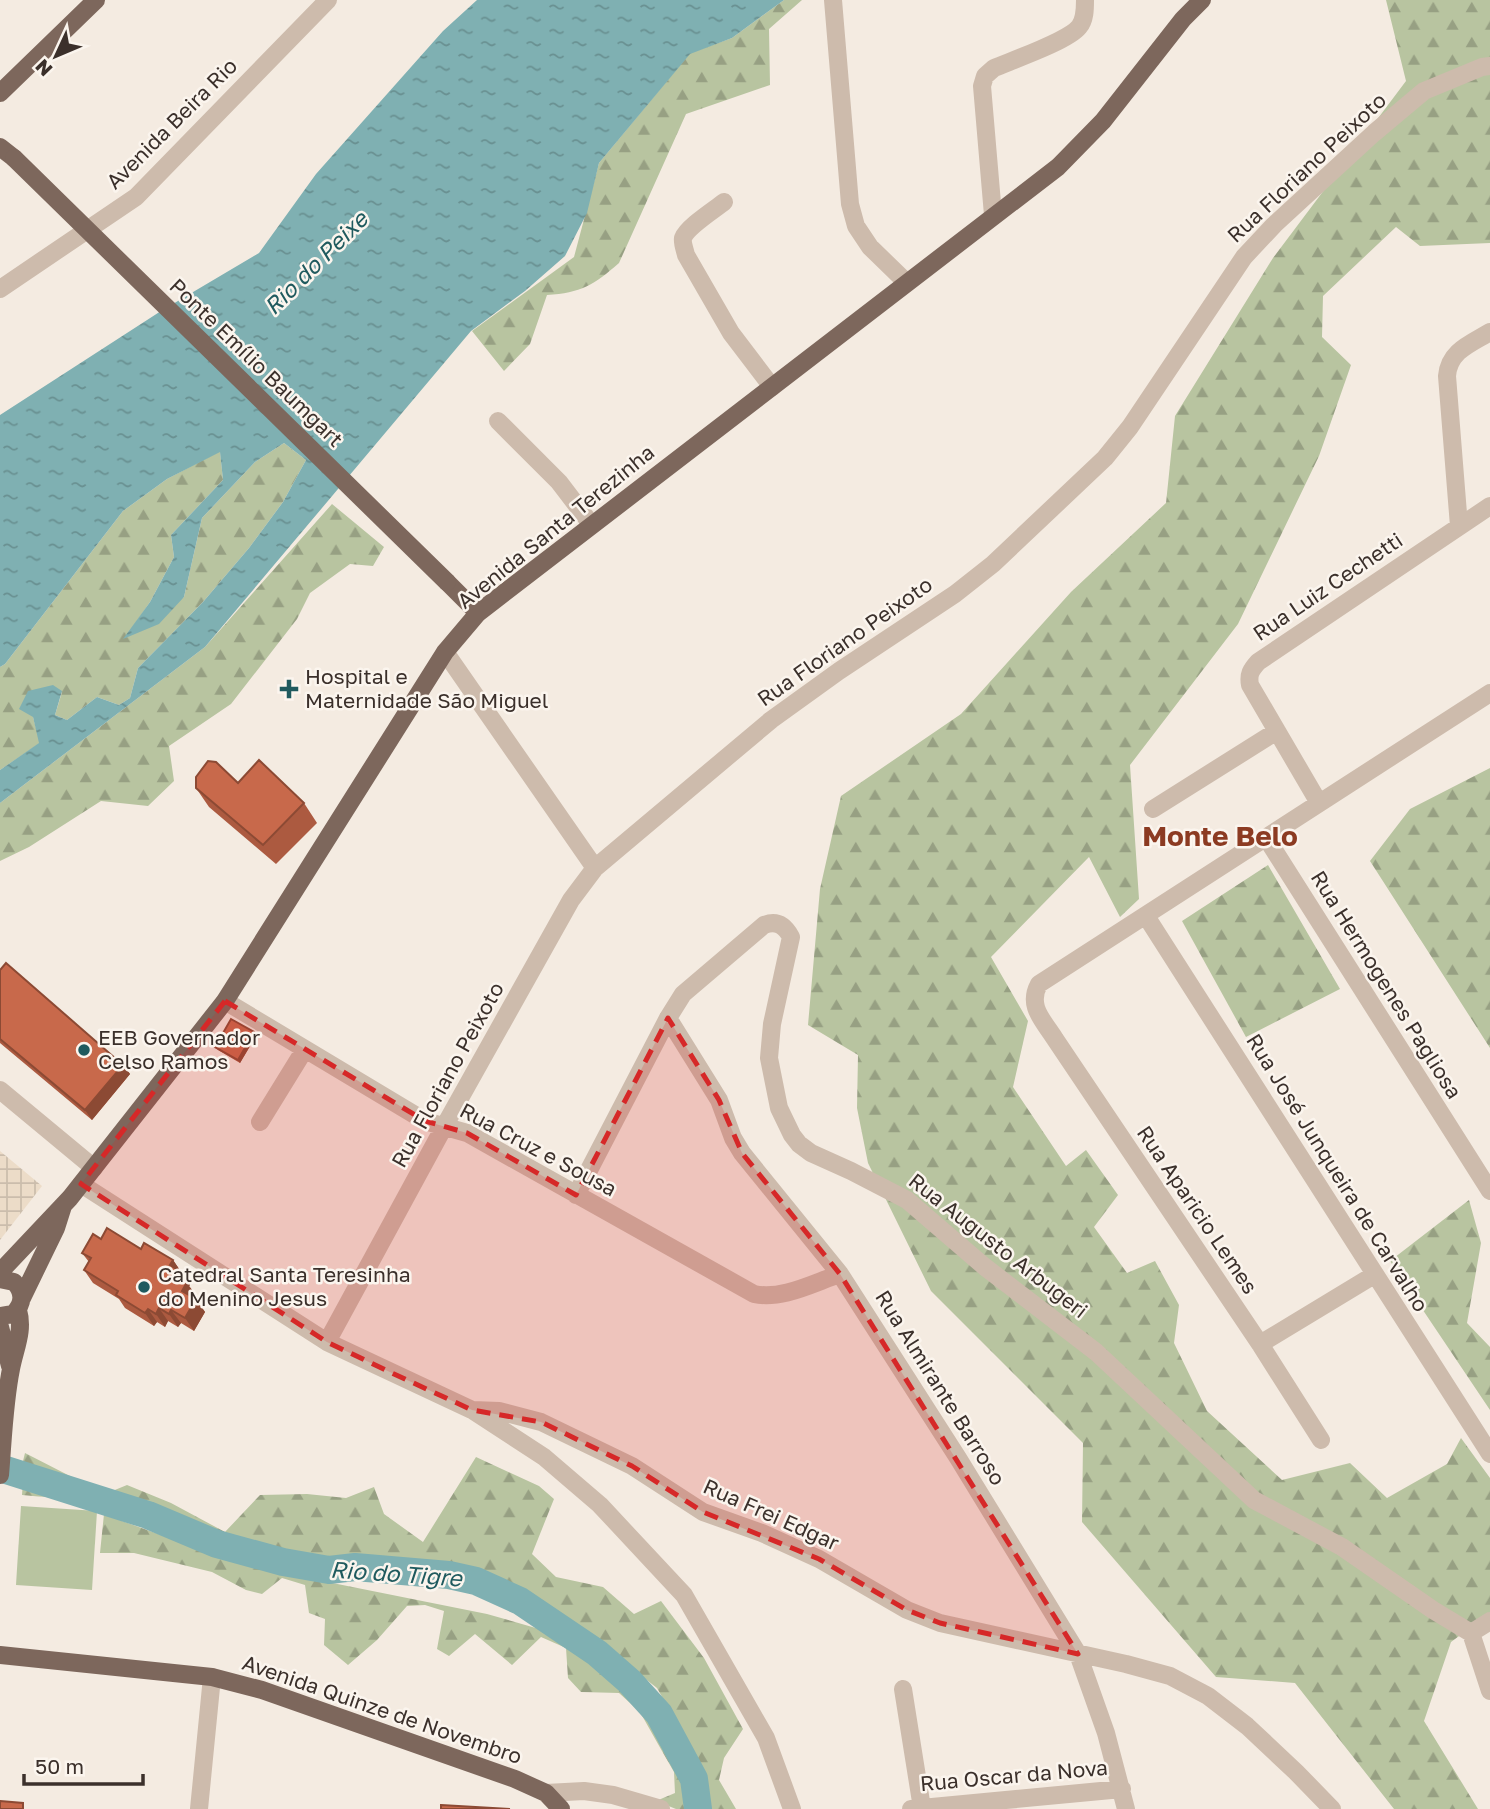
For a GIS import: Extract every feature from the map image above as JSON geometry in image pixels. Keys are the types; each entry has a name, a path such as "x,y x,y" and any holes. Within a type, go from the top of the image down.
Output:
{"main road":[{"path":"0,93 96,0"},
{"name":"Avenida Santa Terezinha","path":"0,1272 81,1184 225,1001 445,652 478,613 1058,167 1103,121 1183,19 1202,0"},
{"name":"Ponte Emílio Baumgart","path":"7,153 478,613"},
{"name":"Avenida Santa Terezinha","path":"20,1304 56,1228 63,1205"},
{"path":"0,1279 14,1282 21,1292 20,1335 11,1370 0,1475"},
{"path":"0,1316 8,1316 20,1304"},
{"path":"0,1327 11,1370"},
{"name":"Avenida Quinze de Novembro","path":"0,1655 212,1677 274,1694 515,1779 545,1793"},
{"path":"545,1793 561,1809"}],"street":[{"name":"Avenida Beira Rio","path":"0,289 136,197 328,0"},
{"path":"833,0 850,204 856,226 870,247 906,282"},
{"path":"993,215 982,86 985,76 994,68 1067,36 1079,27 1084,18 1085,0"},
{"name":"Rua Floriano Peixoto","path":"327,1342 571,900 595,868 771,720 954,594 993,564 1105,458 1130,427 1244,257 1274,225 1374,132 1424,91 1490,66"},
{"path":"724,202 690,229 684,237 683,245 686,256 731,333 772,387"},
{"path":"1459,526 1448,361 1457,352 1490,332"},
{"path":"498,421 559,482 591,524"},
{"name":"Rua Luiz Cechetti","path":"1319,803 1250,685 1248,677 1251,669 1490,506"},
{"path":"445,652 595,868"},
{"path":"1146,916 1490,693"},
{"path":"1153,809 1277,731"},
{"name":"Rua Hermogenes Pagliosa","path":"1267,839 1490,1191"},
{"name":"Rua Aparicio Lemes","path":"1146,916 1039,984 1033,994 1034,1005 1321,1440"},
{"name":"Rua José Junqueira de Carvalho","path":"1146,916 1490,1454"},
{"name":"Rua Augusto Arbugeri","path":"576,1195 683,994 764,925 772,922 786,929 791,937 771,1032 769,1058 779,1108 799,1144 811,1153 907,1200 985,1267 1096,1352 1254,1500 1342,1547 1471,1633"},
{"name":"Rua Cruz e Sousa","path":"225,1001 425,1121 467,1133 754,1294 767,1297 840,1274"},
{"name":"Rua Almirante Barroso","path":"668,1018 719,1100 733,1138 742,1153 840,1274 958,1458 1078,1654 1106,1733 1126,1809"},
{"path":"260,1122 305,1049"},
{"path":"0,1090 94,1168"},
{"name":"Rua Frei Edgar","path":"81,1184 327,1342 472,1410 499,1412 541,1422 632,1466 703,1511 762,1533 819,1559 907,1610 940,1623 1170,1676 1208,1696 1257,1735 1332,1809"},
{"path":"1260,1344 1374,1275"},
{"path":"472,1410 544,1457 600,1505 684,1595 766,1738 792,1809"},
{"path":"1490,1621 1471,1633 1490,1691"},
{"path":"199,1809 212,1677"},
{"path":"903,1689 917,1808"},
{"name":"Rua Oscar da Nova","path":"917,1808 1122,1789"},
{"name":"Avenida Quinze de Novembro","path":"545,1793 584,1791 613,1795 661,1809"}],"highlighted area":[{"path":"225,1001 425,1121 467,1133 576,1195 668,1018 719,1100 742,1153 840,1274 1078,1654 940,1623 907,1610 819,1559 703,1512 632,1466 541,1422 472,1410 394,1374 327,1342 81,1184"}],"green space":[{"path":"784,0 802,0 769,29 770,85 686,114 619,263 602,277 578,290 547,295 530,344 504,371 472,331 574,257 599,163 690,53 732,38"},
{"path":"1386,0 1490,0 1490,243 1420,246 1396,227 1323,296 1322,337 1351,365 1319,456 1238,624 1130,765 1139,899 1120,917 1089,857 991,957 1028,1021 1013,1087 1066,1166 1086,1150 1118,1195 1094,1227 1127,1273 1155,1261 1179,1305 1174,1343 1207,1411 1282,1480 1350,1463 1387,1498 1447,1464 1461,1438 1490,1478 1490,1613 1451,1642 1424,1721 1478,1809 1394,1809 1295,1683 1216,1677 1082,1522 1083,1443 931,1291 868,1163 857,1108 858,1055 808,1025 820,889 841,796 961,714 1071,592 1166,503 1175,416 1273,258 1406,81"},
{"path":"284,443 306,460 283,502 249,548 203,602 138,668 130,698 119,705 97,697 67,720 55,715 62,692 33,717 40,743 0,770 0,667 123,511 167,479 220,451 223,480 171,535 174,557 150,602 125,638 184,597 202,518 255,462"},
{"path":"332,504 384,547 373,566 350,564 310,593 297,619 231,704 169,746 174,781 148,806 101,801 29,847 0,861 0,803 205,647"},
{"path":"1490,768 1490,1048 1370,861 1410,809"},
{"path":"1268,865 1340,989 1246,1037 1182,921"},
{"path":"1469,1200 1481,1243 1467,1323 1490,1347 1490,1410 1390,1261"},
{"path":"25,1453 105,1494 127,1485 171,1503 225,1532 260,1495 307,1494 346,1498 374,1487 384,1514 423,1542 476,1457 539,1486 554,1499 532,1554 556,1577 603,1587 634,1614 661,1601 704,1658 743,1729 724,1758 719,1780 736,1809 711,1809 689,1744 657,1688 602,1645 482,1577 442,1569 259,1554 40,1472 21,1469"},
{"path":"23,1480 99,1505 122,1521 248,1566 487,1614 560,1635 597,1660 635,1695 678,1757 695,1809 676,1809 656,1801 675,1793 674,1772 640,1712 619,1693 581,1692 568,1678 566,1648 541,1637 512,1665 475,1634 449,1656 437,1649 444,1611 425,1605 407,1606 377,1640 348,1665 324,1645 325,1619 309,1613 305,1585 282,1578 262,1594 246,1590 212,1572 134,1553 100,1553 104,1514 75,1501 22,1495"},
{"path":"21,1506 97,1511 92,1590 16,1585"}],"shaded area":[{"path":"0,1151 42,1186 0,1240"}],"water":[{"name":"Rio do Peixe","path":"477,0 784,0 732,38 690,54 599,163 587,213 565,256 525,291 471,331 205,647 0,803 0,770 39,743 33,717 19,709 28,691 53,685 62,691 55,715 67,720 97,697 119,705 130,698 138,668 203,602 249,548 283,502 306,460 284,443 255,462 202,518 184,597 159,624 123,639 150,602 174,557 171,535 223,480 220,452 167,479 123,511 0,667 0,415 161,311 259,253 316,174 443,31"}],"building":[{"path":"259,760 304,803 263,845 196,788 196,777 208,761 216,762 238,783"},
{"name":"EEB Governador Celso Ramos","path":"6,963 123,1065 85,1110 0,1039 0,970"},
{"path":"231,1019 254,1032 238,1060 215,1047"},
{"name":"Catedral Santa Teresinha do Menino Jesus","path":"107,1228 141,1249 144,1243 173,1260 170,1265 181,1272 178,1277 187,1282 182,1291 196,1299 185,1318 171,1310 169,1314 159,1308 156,1314 148,1309 145,1313 116,1295 118,1291 84,1270 91,1258 82,1253 93,1234 101,1239"},
{"path":"0,1801 23,1803 23,1809 0,1809"},
{"path":"441,1805 510,1809 441,1809"}],"waterway":[{"name":"Rio do Tigre","path":"0,1468 148,1515 217,1544 283,1562 329,1570 355,1567 449,1575 476,1581 520,1601 597,1653 629,1681 659,1714 694,1779 698,1809"}],"place":[{"name":"Hospital e Maternidade São Miguel","path":"289,689"},
{"name":"EEB Governador Celso Ramos","path":"84,1050"},
{"name":"Catedral Santa Teresinha do Menino Jesus","path":"144,1287"}],"district":[{"name":"Monte Belo","path":"1220,836"}]}
